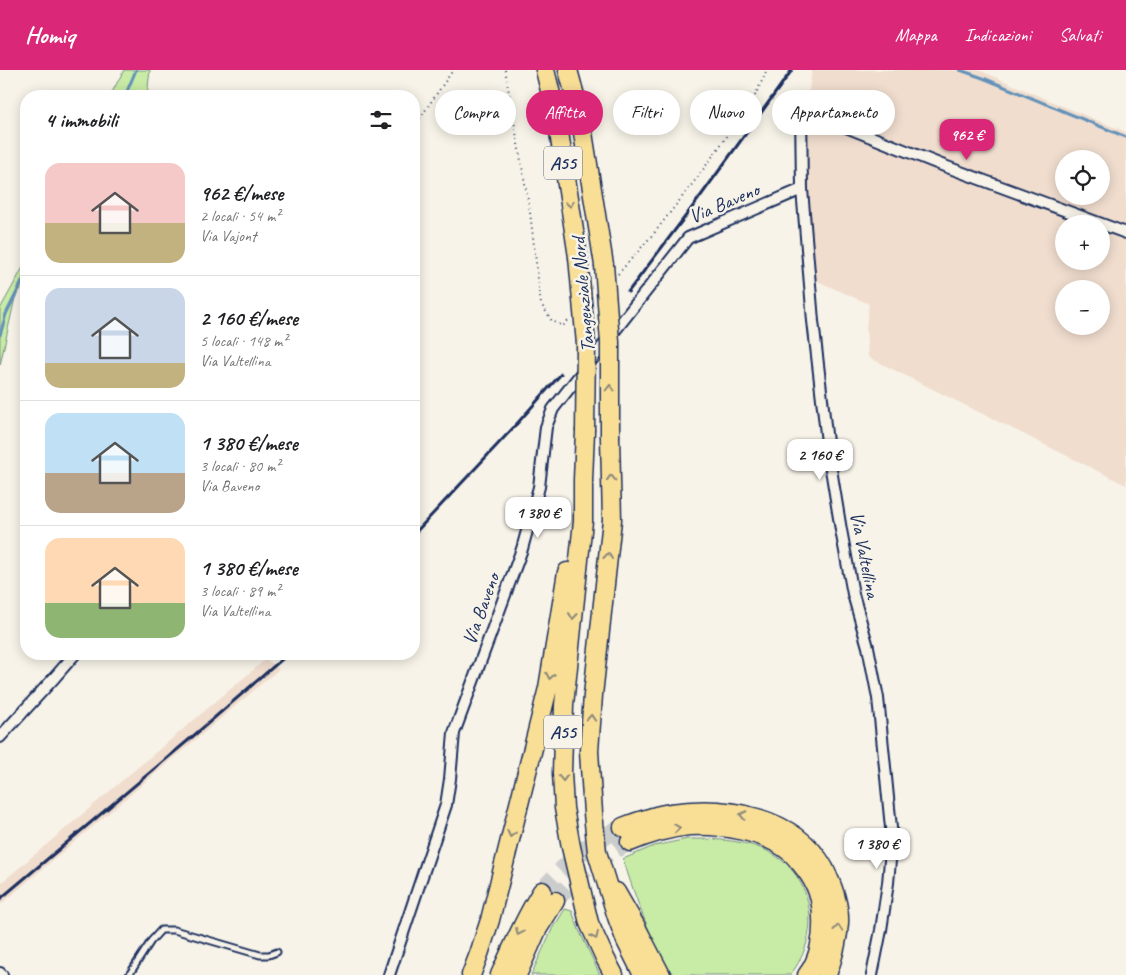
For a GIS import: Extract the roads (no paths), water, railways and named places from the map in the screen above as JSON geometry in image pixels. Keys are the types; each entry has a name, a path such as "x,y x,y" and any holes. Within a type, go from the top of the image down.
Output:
{"highway":[{"name":"Tangenziale Nord","path":"545,70 556,119 578,257 586,344 585,431 582,480"},
{"name":"Tangenziale Nord","path":"568,70 580,114 604,265 610,342 612,520 593,695 589,751 597,852 603,870"},
{"name":"A55","path":"471,975 490,920 548,688 571,537 582,480"},
{"name":"A55","path":"582,480 583,521 564,705 562,773 564,808 589,923 614,975"},
{"path":"807,975 818,952 823,931 822,910 815,884 788,851 762,836 708,826 689,826 648,834 627,834 644,820 669,813 694,810 721,811 765,820 790,833 819,860 829,878 836,900 839,921 836,943 827,975"},
{"name":"A55","path":"603,870 626,941 643,975"},
{"name":"A55","path":"603,870 636,925 661,975"},
{"path":"500,975 529,912 549,896 537,930 517,975"}],"street":[{"name":"Via Valtellina","path":"872,975 883,920 892,838 878,698 868,647 852,585 828,451 813,321 802,189 800,109 939,164 1126,233"},
{"name":"Via Baveno","path":"389,975 446,805 454,733 522,549 539,486 546,428 553,409 688,238 802,189"},
{"path":"0,737 69,660"}],"lane":[{"path":"129,975 151,941 161,930 174,930 260,955 269,955 277,952"}],"waterway":[{"path":"128,90 136,70"},
{"path":"960,70 1126,137"},
{"path":"0,335 6,314 20,286"}],"tunnel":[{"path":"542,891 567,865 588,847 623,827"},
{"path":"555,901 589,867 605,855 630,842"}],"railway":[{"path":"628,292 792,70"},
{"path":"420,528 561,374"},
{"path":"0,899 281,660"}]}
